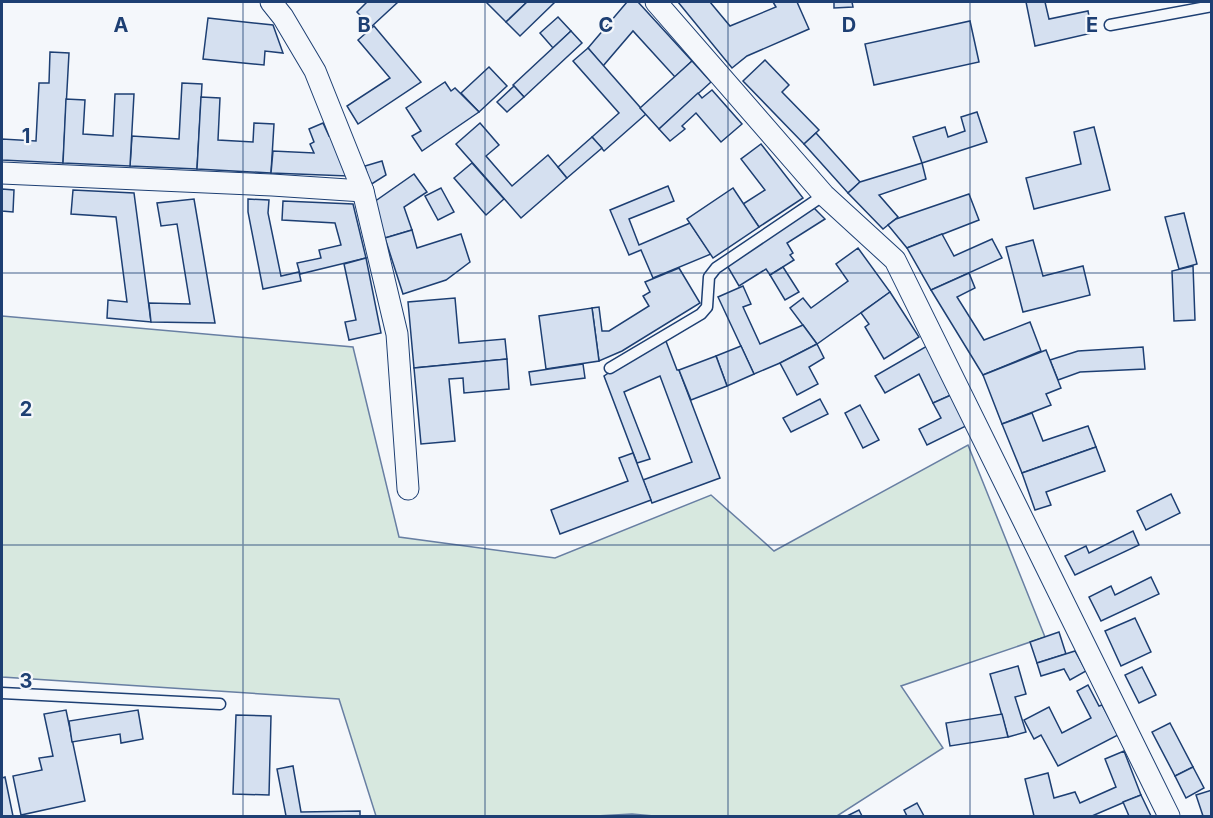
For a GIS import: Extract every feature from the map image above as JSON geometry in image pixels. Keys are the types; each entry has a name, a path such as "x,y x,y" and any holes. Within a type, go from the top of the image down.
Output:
{"street":[{"path":"270,2 283,17 315,71 363,191 397,334 408,489"},
{"path":"656,2 824,195 895,260 1169,816"},
{"path":"2,173 260,184 363,191"}],"lane":[{"path":"1110,25 1212,6"},
{"path":"610,368 701,314 707,306 709,277 716,268 824,195"},
{"path":"2,693 220,704"}],"shaded area":[{"path":"2,316 353,347 399,537 555,558 711,495 774,551 968,445 1045,637 901,686 943,748 837,816 632,814 376,816 339,699 2,677"}],"building":[{"path":"367,2 398,2 371,27 357,12"},
{"path":"486,2 527,2 506,22"},
{"path":"527,2 555,2 520,36 506,22"},
{"path":"627,2 638,2 692,61 675,77 633,31 603,66 588,48"},
{"path":"678,2 710,2 730,26 776,7 773,2 797,2 809,29 747,56 732,68"},
{"path":"834,2 852,2 853,7 834,8"},
{"path":"1026,2 1045,2 1049,19 1088,11 1092,33 1035,46"},
{"path":"558,17 571,31 553,48 540,33"},
{"path":"208,18 273,25 283,53 265,51 264,65 203,59"},
{"path":"970,21 979,62 874,85 865,44"},
{"path":"374,26 421,82 358,124 347,106 390,78 358,40"},
{"path":"571,31 582,43 524,97 513,85"},
{"path":"588,48 646,114 604,151 592,137 619,113 573,61"},
{"path":"50,52 69,53 63,163 2,160 2,139 36,141 39,83 49,83"},
{"path":"765,60 789,85 782,92 819,130 804,144 743,81"},
{"path":"692,61 711,82 659,129 640,108"},
{"path":"489,67 507,86 479,112 461,93"},
{"path":"445,82 451,91 455,88 479,112 422,151 412,136 421,131 406,108"},
{"path":"182,83 202,84 197,169 130,166 132,136 179,139"},
{"path":"514,86 524,97 507,112 497,102"},
{"path":"712,90 742,124 721,142 696,113 682,126 685,129 670,141 659,129 698,93 702,98"},
{"path":"115,94 134,94 130,166 63,163 66,99 85,100 83,134 113,136"},
{"path":"201,97 220,98 218,140 253,142 254,123 274,124 271,173 197,169"},
{"path":"977,112 987,142 922,163 913,137 945,127 948,137 965,131 961,117"},
{"path":"323,123 329,136 331,135 348,176 271,173 273,151 314,153 310,144 314,142 309,129"},
{"path":"480,123 499,145 486,156 512,186 548,155 567,178 521,218 456,144"},
{"path":"1094,127 1110,190 1034,209 1026,178 1081,164 1074,132"},
{"path":"816,133 860,182 848,193 804,144"},
{"path":"592,137 602,148 567,178 558,167"},
{"path":"761,144 803,198 759,227 743,204 765,190 741,159"},
{"path":"382,161 386,175 370,185 365,166"},
{"path":"472,163 504,199 486,215 454,178"},
{"path":"922,163 926,179 879,195 898,217 883,229 848,193 860,182"},
{"path":"414,174 427,192 404,207 412,230 385,238 374,202"},
{"path":"668,186 674,201 629,219 639,245 690,223 711,254 653,278 641,250 629,255 610,210"},
{"path":"441,188 454,212 438,220 425,196"},
{"path":"733,188 759,227 713,258 687,219"},
{"path":"2,189 14,190 13,212 2,211"},
{"path":"73,190 134,193 151,322 107,318 108,300 127,302 116,217 71,214"},
{"path":"969,194 979,220 907,248 888,225 896,219"},
{"path":"194,199 215,323 151,322 149,303 190,304 177,224 161,226 157,203"},
{"path":"248,199 269,200 268,213 281,276 299,272 301,281 263,289 248,212"},
{"path":"283,201 353,204 366,258 300,274 297,263 321,258 319,250 341,245 335,223 282,220"},
{"path":"814,208 825,219 787,243 794,260 770,275 766,269 739,286 725,262"},
{"path":"1184,213 1197,264 1179,269 1165,217"},
{"path":"412,230 417,248 461,234 470,262 446,280 403,294 385,238"},
{"path":"942,234 954,256 992,239 1002,258 931,290 907,248"},
{"path":"1033,240 1043,276 1083,266 1090,295 1023,312 1006,247"},
{"path":"858,248 890,292 817,344 790,308 803,298 811,308 848,281 836,264"},
{"path":"366,258 381,333 349,340 345,322 356,320 344,264"},
{"path":"1193,266 1195,320 1174,321 1172,271"},
{"path":"783,267 799,292 785,300 770,275"},
{"path":"679,268 700,303 622,351 599,361 592,308 599,307 602,331 609,331 649,306 643,296 650,292 645,282"},
{"path":"969,273 975,288 957,297 984,340 1030,322 1041,351 983,375 931,290"},
{"path":"743,286 751,304 743,307 760,344 803,325 817,344 754,374 718,297"},
{"path":"890,292 919,337 884,359 865,327 869,324 861,313"},
{"path":"455,298 459,343 505,339 507,359 414,368 408,302"},
{"path":"592,308 599,361 546,369 539,316"},
{"path":"664,336 720,478 652,503 643,480 692,462 660,376 624,392 650,459 637,463 604,376"},
{"path":"817,344 824,358 809,367 818,384 797,395 780,363"},
{"path":"741,346 754,374 727,386 716,356"},
{"path":"927,346 951,395 933,403 919,374 885,393 875,376"},
{"path":"1143,347 1145,369 1080,372 1058,380 1050,360 1078,351"},
{"path":"1046,350 1061,388 1046,394 1051,405 1002,424 983,375"},
{"path":"716,356 727,386 691,400 679,370"},
{"path":"507,359 509,389 464,393 463,378 449,379 455,441 421,444 414,368"},
{"path":"583,364 585,378 531,385 529,372"},
{"path":"951,395 966,426 927,445 919,429 941,418 933,403"},
{"path":"820,399 828,414 791,432 783,418"},
{"path":"860,405 879,440 863,448 845,413"},
{"path":"1032,413 1043,441 1088,426 1096,447 1022,473 1002,424"},
{"path":"1096,447 1105,471 1046,492 1051,505 1035,510 1022,473"},
{"path":"633,453 651,500 560,534 551,510 628,481 619,458"},
{"path":"1171,494 1180,513 1146,530 1137,511"},
{"path":"1133,531 1139,545 1075,575 1065,556 1086,546 1089,553"},
{"path":"1151,577 1159,594 1101,621 1089,597 1111,586 1115,595"},
{"path":"1135,618 1151,652 1121,666 1105,631"},
{"path":"1059,632 1066,654 1037,663 1030,642"},
{"path":"1075,651 1086,671 1070,680 1064,669 1041,676 1037,663"},
{"path":"1018,666 1026,694 1015,697 1026,732 1008,737 990,674"},
{"path":"1142,667 1156,695 1139,703 1125,675"},
{"path":"1088,685 1118,735 1058,766 1041,735 1034,739 1024,720 1049,707 1062,733 1091,718 1077,691"},
{"path":"66,710 85,801 21,815 13,776 42,770 39,758 53,756 44,714"},
{"path":"138,710 143,739 121,743 120,734 72,742 69,721"},
{"path":"1002,714 1008,737 950,746 946,723"},
{"path":"236,715 271,716 269,795 233,794"},
{"path":"1170,723 1193,767 1175,776 1152,732"},
{"path":"1124,751 1141,795 1092,816 1034,816 1025,779 1048,773 1054,798 1075,792 1080,803 1116,787 1105,759"},
{"path":"293,766 301,812 360,811 360,816 286,816 277,769"},
{"path":"1193,767 1204,788 1186,798 1175,776"},
{"path":"5,777 13,816 2,816 2,778"},
{"path":"1212,790 1212,816 1203,816 1196,795"},
{"path":"1141,795 1151,816 1129,816 1123,802"},
{"path":"917,803 924,816 907,816 904,810"},
{"path":"859,810 862,816 847,816"}]}
